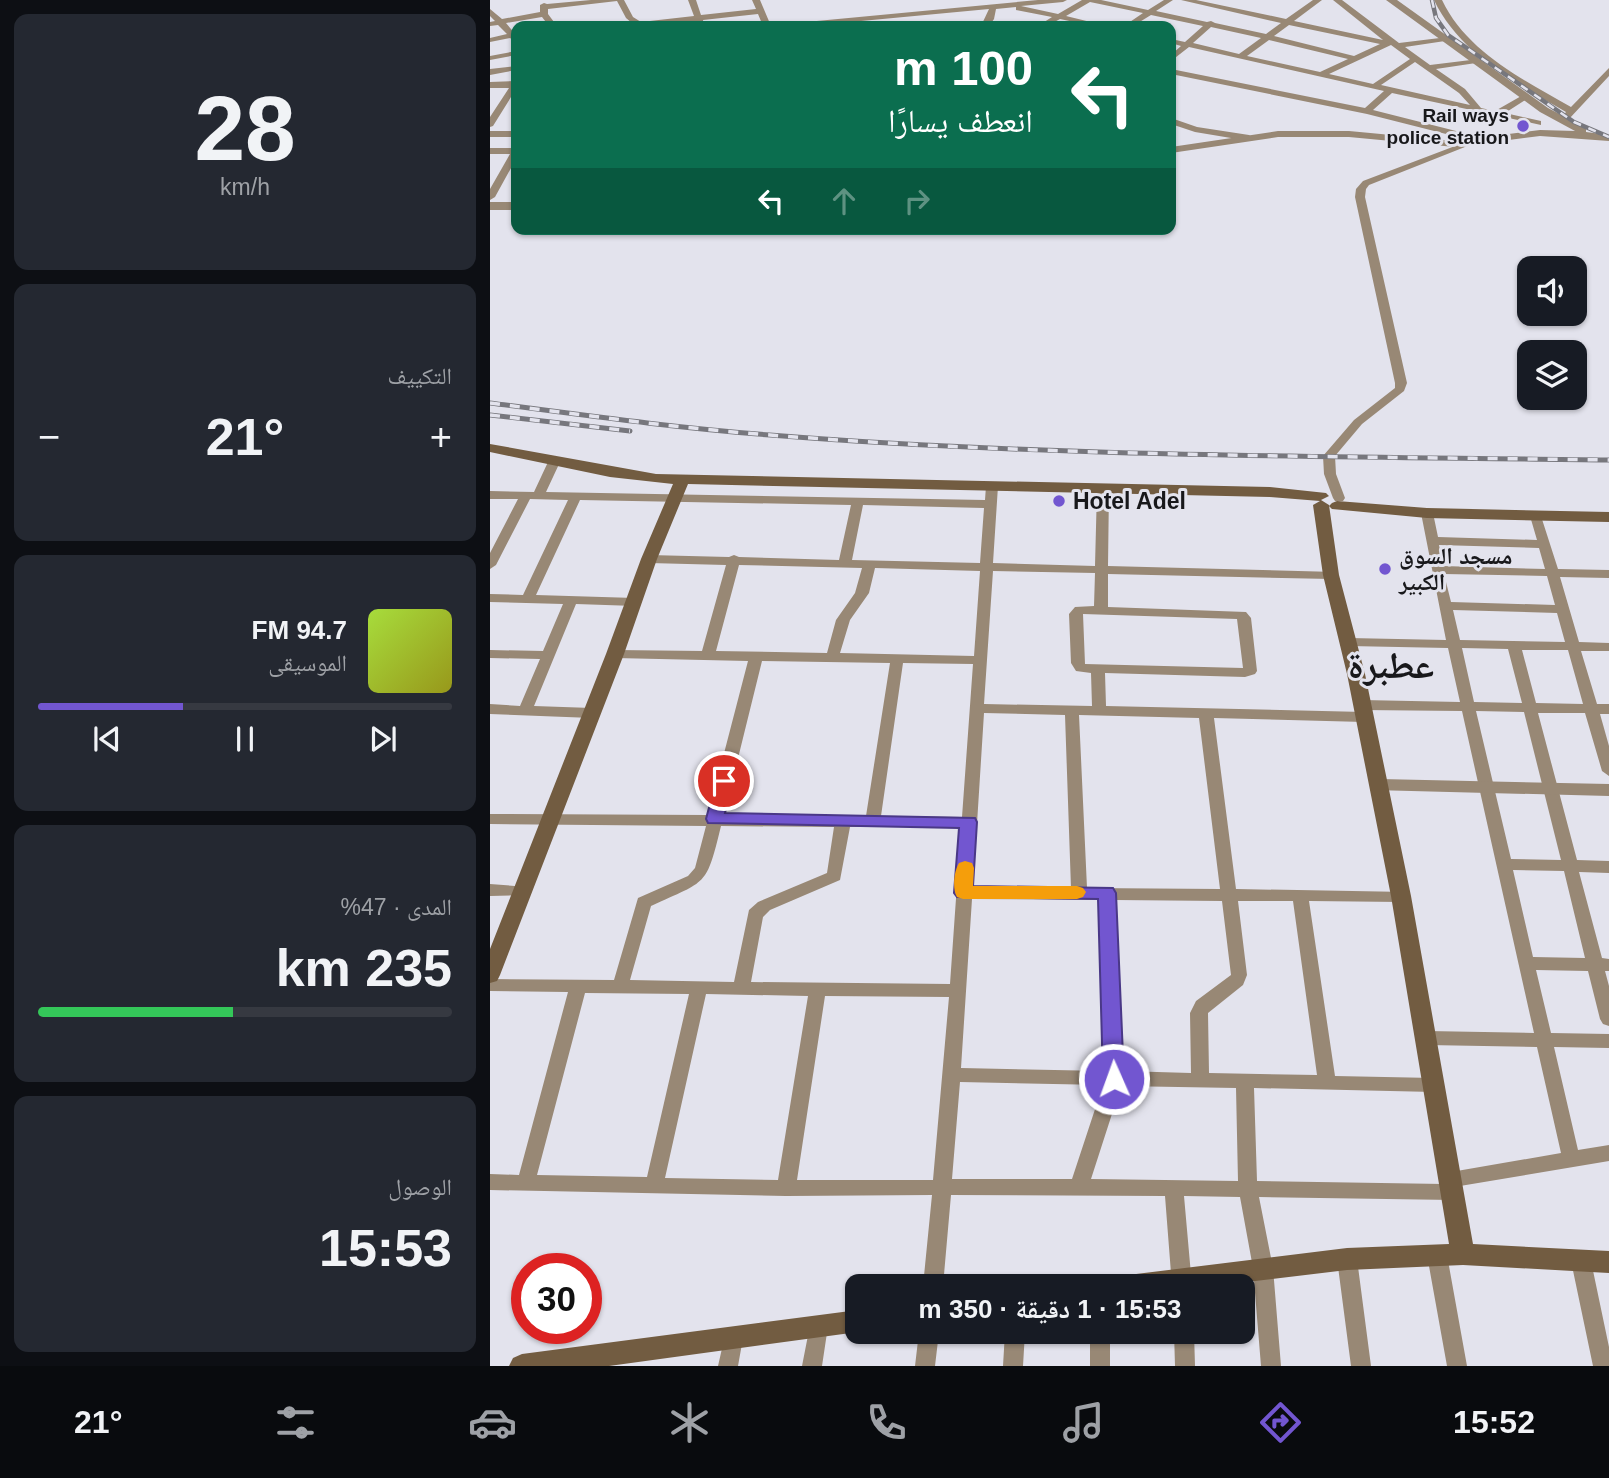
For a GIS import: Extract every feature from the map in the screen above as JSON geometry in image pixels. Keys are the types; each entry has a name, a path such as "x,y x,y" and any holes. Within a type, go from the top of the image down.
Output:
{"main road":[{"path":"490,448 633,476 678,488 992,486 1292,493 1380,510 1609,517"},
{"path":"490,975 678,488"},
{"path":"1329,501 1325,530 1331,575 1349,642 1380,785 1427,1038 1463,1254"},
{"path":"1230,1274 1347,1259 1463,1254 1609,1262"},
{"path":"522,1366 645,1358 733,1338 845,1323"}],"street":[{"path":"490,24 544,7 614,0"},
{"path":"620,0 634,21"},
{"path":"691,0 699,21"},
{"path":"755,0 765,21"},
{"path":"868,21 998,3 1063,0"},
{"path":"1050,21 1075,3 1089,0 1293,42 1353,58"},
{"path":"1136,21 1169,0"},
{"path":"1185,0 1392,44"},
{"path":"1176,54 1207,25 1244,0"},
{"path":"1241,55 1318,0"},
{"path":"1337,0 1392,44 1462,91 1477,108"},
{"path":"1391,0 1554,116 1594,135"},
{"path":"1451,0 1438,0 1446,19 1467,41 1570,110"},
{"path":"998,3 1085,21"},
{"path":"988,21 998,3"},
{"path":"1107,11 1117,6"},
{"path":"668,21 761,10"},
{"path":"491,13 511,34"},
{"path":"1237,31 1260,15"},
{"path":"1293,42 1313,26"},
{"path":"1306,53 1343,32"},
{"path":"490,40 511,38"},
{"path":"1322,74 1353,58 1392,44 1445,39"},
{"path":"1176,42 1477,108 1539,128 1609,138"},
{"path":"494,71 490,60 511,54"},
{"path":"1376,85 1415,59"},
{"path":"1290,66 1298,60"},
{"path":"1429,68 1476,61"},
{"path":"1329,501 1328,464 1331,452 1358,422 1401,389 1360,197 1361,189 1366,183 1470,143 1520,135 1539,128 1554,116 1570,110 1609,71"},
{"path":"1176,73 1367,111 1453,133 1470,143"},
{"path":"490,85 511,84"},
{"path":"1367,111 1392,89"},
{"path":"1498,113 1526,97"},
{"path":"490,100 511,100"},
{"path":"492,119 511,100"},
{"path":"1539,128 1556,128 1558,122 1554,116"},
{"path":"1176,123 1195,129 1249,138"},
{"path":"490,134 511,134"},
{"path":"1176,149 1278,134 1338,134 1470,143"},
{"path":"490,151 511,152"},
{"path":"490,168 511,169"},
{"path":"490,197 511,169"},
{"path":"490,206 511,206"},
{"path":"490,565 554,462"},
{"path":"934,1274 944,1187 963,893 989,566 992,486"},
{"path":"490,495 576,496 678,488 992,504"},
{"path":"1101,610 1103,489"},
{"path":"528,599 576,496"},
{"path":"845,562 858,499"},
{"path":"1427,513 1445,606 1571,1158"},
{"path":"1536,516 1609,771"},
{"path":"1432,541 1545,544"},
{"path":"649,559 1331,575"},
{"path":"708,656 734,559"},
{"path":"832,658 843,620 862,593 870,563"},
{"path":"1437,570 1609,573"},
{"path":"490,598 635,601"},
{"path":"525,710 571,601"},
{"path":"1445,606 1563,609"},
{"path":"1080,610 1101,610 1241,615 1244,618 1250,668 1245,673 1098,670 1079,666 1076,614 1080,610"},
{"path":"1349,642 1609,648"},
{"path":"1514,645 1570,866 1602,964 1609,1019"},
{"path":"490,654 548,655"},
{"path":"615,654 981,660"},
{"path":"620,987 641,907 649,899 700,876 756,657"},
{"path":"873,821 897,660"},
{"path":"1098,670 1099,711"},
{"path":"977,708 1206,713 1469,708 1609,709"},
{"path":"490,709 592,713"},
{"path":"1072,710 1079,892"},
{"path":"1200,1080 1199,1013 1202,1006 1231,986 1239,975 1206,713"},
{"path":"1380,785 1609,790"},
{"path":"490,819 969,822"},
{"path":"741,989 755,914 764,906 834,876 843,820"},
{"path":"1505,864 1609,867"},
{"path":"490,890 523,891"},
{"path":"963,893 1401,896"},
{"path":"1079,1187 1114,1079 1107,893"},
{"path":"1300,895 1327,1081"},
{"path":"1526,963 1602,964"},
{"path":"490,985 957,990"},
{"path":"526,1183 578,986"},
{"path":"654,1186 699,989"},
{"path":"786,1188 817,990"},
{"path":"1427,1038 1609,1041"},
{"path":"952,1075 1434,1085"},
{"path":"1245,1082 1248,1189 1263,1268 1271,1366"},
{"path":"490,1182 786,1188 1248,1189 1452,1186 1571,1158 1609,1153"},
{"path":"1174,1188 1180,1274"},
{"path":"1437,1255 1457,1366"},
{"path":"1347,1259 1361,1366"},
{"path":"1581,1262 1604,1357"},
{"path":"812,1366 818,1326"},
{"path":"729,1366 733,1338"},
{"path":"925,1366 928,1344"},
{"path":"1013,1366 1014,1344"},
{"path":"1100,1344 1101,1366"},
{"path":"1184,1344 1185,1366"}],"railway":[{"path":"1432,0 1436,18 1448,35 1574,122 1609,137"},
{"path":"490,403 735,432 979,448 1609,460"},
{"path":"490,415 630,431"}],"slow traffic":[{"path":"965,868 963,893 1077,892"}],"place":[{"name":"Rail ways police station","path":"1523,126"},
{"name":"Hotel Adel","path":"1059,501"},
{"name":"مسجد السوق الكبير","path":"1385,569"}],"district":[{"name":"عطبرة","path":"1391,665"}],"route":[{"path":"724,781 715,819 969,822 963,893 1107,893 1114,1079"}]}
